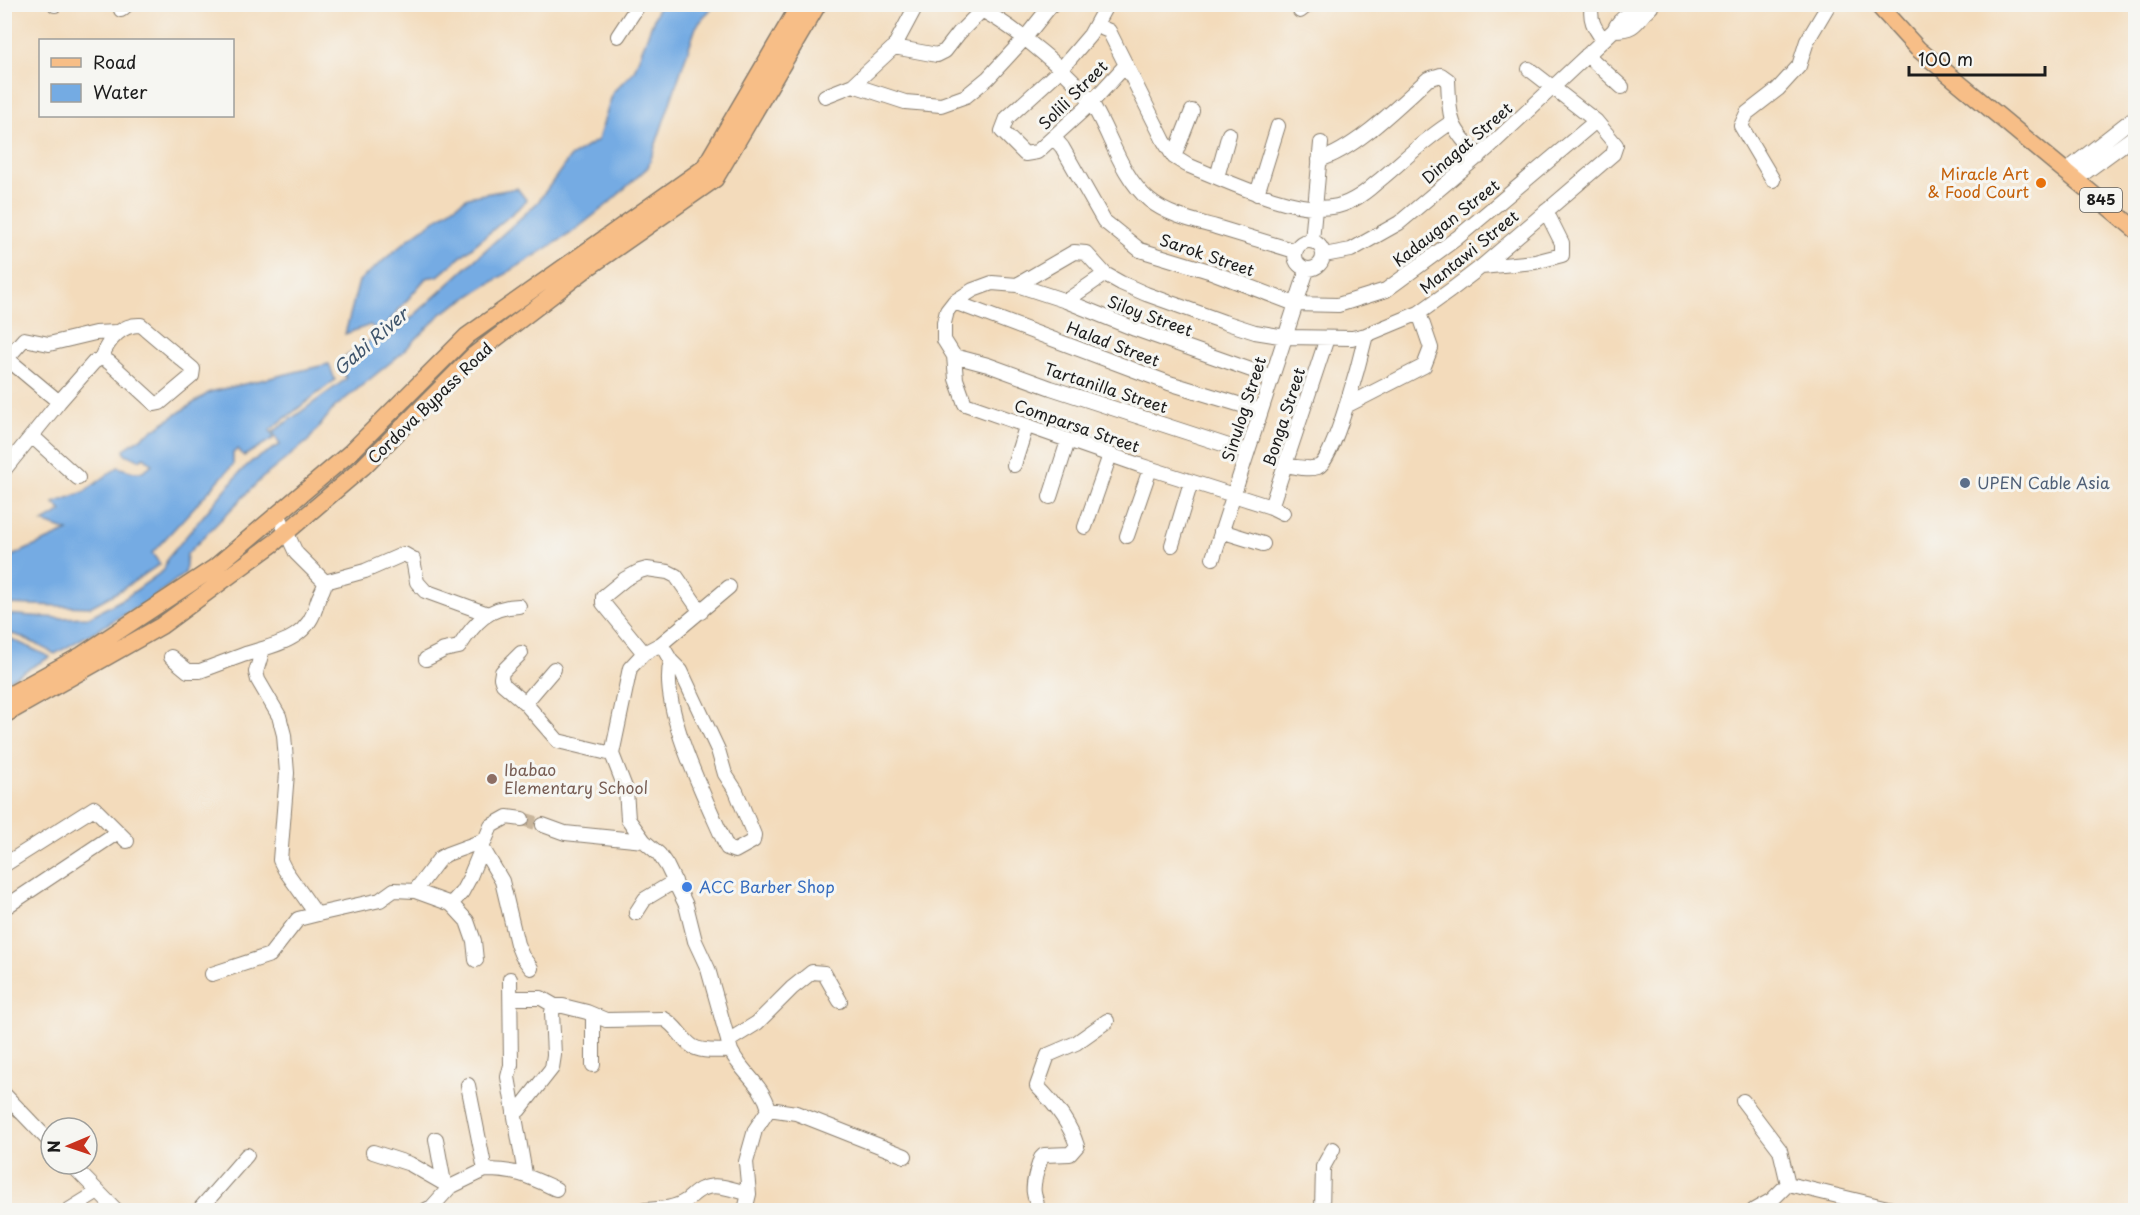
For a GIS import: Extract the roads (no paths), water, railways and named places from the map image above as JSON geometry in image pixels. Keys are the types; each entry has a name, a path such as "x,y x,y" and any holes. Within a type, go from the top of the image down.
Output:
{"main road":[{"name":"Cordova Bypass Road","path":"4,698 82,654 214,568 351,452 467,336 704,168 800,4"},
{"name":"Cordova Bypass Road","path":"4,715 161,626 286,533 363,467 474,355 589,267 716,179 818,4"},
{"name":"845","path":"1877,4 1918,49 2136,230"}],"street":[{"path":"618,36 639,4"},
{"path":"825,96 853,85 894,47 917,4"},
{"path":"853,85 905,102 941,105 966,96 988,78 1052,4"},
{"path":"1061,69 1097,26 1107,4"},
{"path":"1592,4 1590,15 1592,24 1603,40"},
{"path":"1773,180 1741,126 1747,113 1778,89 1799,66 1807,41 1829,4"},
{"name":"Dinagat Street","path":"1324,255 1351,250 1399,223 1479,157 1614,30 1623,30 1633,26 1651,7"},
{"path":"894,47 937,55 945,51 959,33 986,8 1076,82 1091,102 1132,182 1150,201 1179,216 1295,251"},
{"path":"1097,26 1109,31 1173,157 1187,165 1275,200 1314,207 1346,204 1376,184 1396,165 1452,122"},
{"path":"1587,55 1622,87"},
{"name":"Solili Street","path":"1061,69 1007,118 1002,131 1026,154 1037,152 1054,138 1125,66"},
{"name":"Mantawi Street","path":"1017,285 1078,251 1091,256 1105,274 1146,294 1255,332 1286,337 1352,338 1366,335 1419,313 1481,267 1613,154 1616,145 1596,121 1529,69"},
{"path":"1319,160 1333,156 1358,139 1428,79 1441,75 1448,80 1452,122 1457,134 1479,157"},
{"path":"1173,157 1192,111"},
{"path":"2071,175 2136,116"},
{"name":"Kadaugan Street","path":"1295,304 1338,305 1386,290 1466,231 1596,121"},
{"path":"1257,194 1278,126"},
{"path":"1216,177 1229,134"},
{"path":"2071,175 2136,135"},
{"name":"Sarok Street","path":"1054,138 1062,147 1104,221 1140,250 1209,271 1295,304"},
{"path":"1312,241 1321,143"},
{"path":"1481,267 1535,262 1562,255 1562,243 1546,211"},
{"path":"1312,241 1321,246 1323,260 1317,268 1306,270 1298,264 1295,251 1300,244 1312,241"},
{"name":"Sinulog Street","path":"1213,558 1306,270"},
{"path":"1066,301 1105,274"},
{"path":"954,302 973,290 992,283 1017,285"},
{"name":"Siloy Street","path":"1017,285 1271,377"},
{"name":"Comparsa Street","path":"954,302 947,311 944,340 954,356 956,379 965,404 1026,427 1277,510"},
{"name":"Halad Street","path":"954,302 1169,383 1261,411"},
{"path":"1346,406 1424,366 1431,348 1419,313"},
{"path":"4,470 59,402 94,362 101,358 117,332 125,327 141,325 193,369 192,376 160,403 155,404 109,362 101,358"},
{"path":"59,402 10,361 10,355 22,340 28,339 49,344 95,333 117,332"},
{"path":"1286,465 1297,468 1318,467 1327,460 1346,406 1366,335"},
{"name":"Bonga Street","path":"1277,510 1286,465 1328,338"},
{"name":"Tartanilla Street","path":"954,356 988,365 1247,452"},
{"path":"1014,465 1026,427"},
{"path":"32,436 78,478"},
{"path":"1050,497 1068,441"},
{"path":"1085,527 1110,455"},
{"path":"1127,536 1150,469"},
{"path":"1172,544 1191,482"},
{"path":"171,657 188,671 200,670 294,638 311,622 316,614 318,600 324,592 324,582 296,553 278,514"},
{"path":"1221,531 1263,544"},
{"path":"324,582 364,571 404,554 413,559 417,582 424,591 489,614"},
{"path":"644,653 603,603 603,597 625,579 647,569 668,572 676,576 701,612"},
{"path":"729,587 661,644 644,653 630,668 612,754 626,790 626,815 645,842 659,854 675,881 687,906 699,954 708,969 729,1046 736,1063 764,1093 769,1109 756,1130 747,1162 749,1194 745,1210"},
{"path":"426,660 444,650 459,647 478,621 497,609 519,606"},
{"path":"661,644 671,661 681,670 718,750 725,774 736,791 754,834 753,841 735,851 727,848 676,727 668,672 671,661"},
{"path":"263,649 256,672 258,680 279,716 284,735 287,773 280,860 318,914"},
{"path":"520,653 502,672 503,684 525,703 558,741 612,754"},
{"path":"525,703 554,669"},
{"path":"4,865 92,808 96,809 122,837 4,908"},
{"path":"452,904 462,892 491,826 507,817 522,819"},
{"path":"543,825 565,833 645,842"},
{"path":"415,891 440,858 484,844"},
{"path":"484,844 502,881 517,944 531,969"},
{"path":"636,913 645,899 675,881"},
{"path":"212,974 270,955 298,919 380,900 394,890 415,891 452,904 466,921 474,941 476,960"},
{"path":"511,998 541,998 550,1001 555,1006 562,1006 606,1020 664,1019 670,1022 693,1047 701,1050 729,1046 812,972 824,973 840,1001"},
{"path":"510,979 511,1065 508,1077 525,1174"},
{"path":"514,1113 519,1110 552,1068 554,1055 552,1012 555,1006"},
{"path":"593,1016 593,1065"},
{"path":"1033,1210 1038,1202 1034,1189 1041,1158 1044,1155 1070,1154 1077,1146 1074,1135 1058,1110 1037,1086 1048,1055 1076,1043 1107,1021"},
{"path":"468,1084 485,1170"},
{"path":"4,1094 39,1130"},
{"path":"1743,1101 1780,1150 1788,1184"},
{"path":"769,1109 796,1113 905,1156"},
{"path":"436,1139 447,1185"},
{"path":"1322,1210 1323,1167 1333,1149"},
{"path":"373,1152 410,1164 447,1185"},
{"path":"199,1210 247,1155"},
{"path":"432,1209 447,1185 485,1170 525,1174 556,1189"},
{"path":"83,1176 116,1210"},
{"path":"1754,1210 1772,1200 1788,1184"},
{"path":"1788,1184 1896,1210"},
{"path":"645,1210 675,1206 701,1189 713,1187 720,1186 749,1194"},
{"path":"69,1210 98,1192"}],"water":[{"name":"Gabi River","path":"659,5 714,5 696,27 648,167 608,204 570,234 442,313 401,354 334,408 308,441 261,479 187,554 185,573 150,600 55,654 22,637 5,632 5,614 59,618 89,617 125,598 164,570 167,559 241,471 252,461 280,445 273,432 346,379 340,360 377,336 385,342 538,202 570,157 598,140 613,92 634,71"},
{"path":"517,188 527,201 438,276 426,278 380,332 370,325 345,334 359,281 410,238 468,197"},
{"path":"329,364 335,380 270,430 274,438 244,456 238,449 233,453 233,465 152,553 160,564 90,607 5,604 5,559 68,531 43,522 62,511 54,503 84,492 118,467 140,472 152,464 144,457 139,460 125,454 124,449 210,392"},
{"path":"5,636 50,657 5,682"}],"tunnel":[{"path":"522,819 543,825"}],"place":[{"name":"Miracle Art & Food Court","path":"2041,183"},
{"name":"UPEN Cable Asia","path":"1965,483"},
{"name":"Ibabao Elementary School","path":"492,779"},
{"name":"ACC Barber Shop","path":"687,887"}]}
